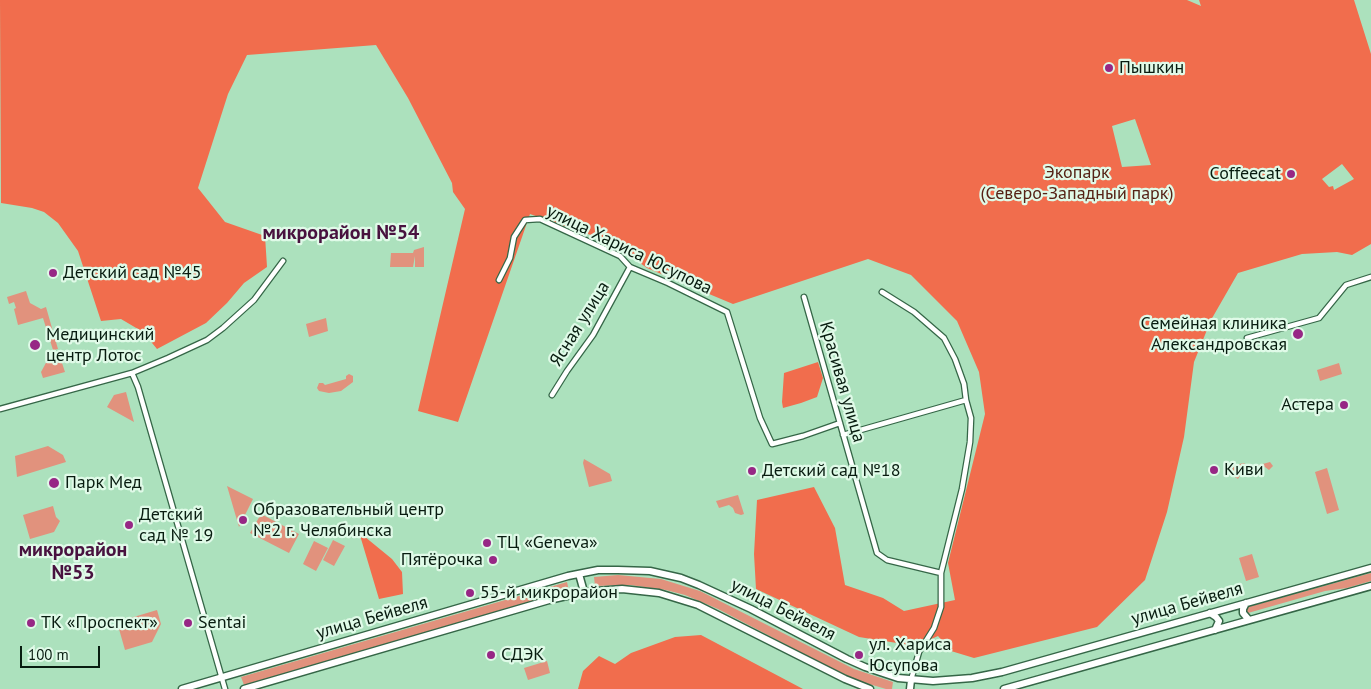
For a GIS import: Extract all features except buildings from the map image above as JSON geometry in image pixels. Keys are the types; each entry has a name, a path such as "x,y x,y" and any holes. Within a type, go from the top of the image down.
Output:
{"main road":[{"name":"улица Бейвеля","path":"182,689 598,570 638,570 681,578 751,610 846,660 883,674 911,680 944,681 982,676 1371,568"},
{"path":"580,574 584,592"},
{"name":"улица Бейвеля","path":"1004,689 1371,586"},
{"name":"улица Бейвеля","path":"244,689 549,600 584,592 607,590 637,590 682,599 714,612 815,665 870,689"},
{"path":"1246,602 1243,614 1249,620"},
{"path":"1210,613 1219,621 1215,630"},
{"path":"910,689 911,680"}],"street":[{"name":"улица Хариса Юсупова","path":"499,280 510,258 514,237 525,220 540,219 620,256 630,267 668,282 727,312 760,418 770,442 774,444 840,423"},
{"path":"0,410 132,373 207,340 254,300 283,261"},
{"name":"Ясная улица","path":"552,395 567,370 593,335 630,267"},
{"path":"1247,338 1319,318 1346,285 1371,277"},
{"path":"882,292 914,312 944,338 955,359 964,384 970,418 970,442 962,489 941,573 941,607 934,628 919,652 911,680"},
{"name":"Красивая улица","path":"804,298 877,553 887,560 941,573"},
{"path":"132,373 225,689"},
{"path":"843,435 966,400"}],"shaded area":[{"path":"424,247 424,267 415,267 415,256 413,267 390,267 391,253 413,253 414,250"},
{"path":"26,291 30,303 41,309 46,307 58,349 53,350 43,318 18,325 14,302 9,304 7,297"},
{"path":"326,318 328,331 309,337 306,324"},
{"path":"60,357 65,372 43,378 41,372 47,361"},
{"path":"1339,363 1342,374 1320,381 1317,370"},
{"path":"349,374 353,376 353,382 341,391 329,393 319,391 317,388 319,383 325,385 346,379 346,376"},
{"path":"126,392 134,422 107,407 114,395"},
{"path":"48,446 63,455 66,462 17,477 15,456"},
{"path":"584,459 610,474 612,481 589,487 583,463"},
{"path":"1270,462 1273,466 1269,470 1265,467 1241,474 1238,479 1233,476 1232,469 1235,465 1244,463 1248,468"},
{"path":"1327,468 1339,510 1327,514 1315,472"},
{"path":"227,486 253,499 239,527"},
{"path":"738,495 744,514 735,513 729,505 719,508 716,501"},
{"path":"53,506 56,517 60,521 54,532 30,539 23,515"},
{"path":"261,514 299,534 289,553 250,533"},
{"path":"333,540 345,546 334,566 323,560"},
{"path":"314,541 328,548 316,571 303,564"},
{"path":"1252,554 1259,577 1246,581 1239,558"},
{"path":"1371,573 1371,581 1347,588 1325,591 1248,613 1246,611 1248,607"},
{"path":"618,575 661,579 700,591 854,669 893,682 892,689 859,681 718,609 685,595 666,590 630,585 595,586 594,577"},
{"path":"567,582 569,591 244,685 241,677"},
{"path":"157,610 161,624 152,642 125,650 117,622"},
{"path":"547,661 550,673 528,680 524,668"}],"green space":[{"name":"Экопарк (Северо-Западный парк)","path":"0,0 1187,0 1201,6 1199,0 1354,0 1371,54 1371,244 1352,255 1337,252 1302,254 1238,273 1211,320 1194,362 1184,437 1167,512 1145,580 1097,627 974,658 951,651 938,636 916,646 859,637 756,589 754,554 757,500 814,487 835,528 845,585 883,598 904,611 955,600 948,563 985,414 979,372 957,321 911,275 868,259 733,304 647,268 611,242 530,214 458,422 418,411 465,209 453,192 452,183 408,98 376,45 247,55 228,94 198,188 225,222 265,236 267,267 244,283 206,323 157,349 143,332 121,319 101,321 78,251 58,223 44,212 1,203","holes":["1135,119 1151,165 1122,167 1112,126","1342,164 1354,179 1334,190 1333,186 1329,187 1322,179"]},
{"path":"818,362 823,378 817,397 783,408 784,373"},
{"path":"359,532 392,559 402,572 403,594 379,599"},
{"path":"701,635 803,689 578,689 583,671 599,656 615,664 631,653 675,637"}],"place":[{"name":"Пышкин","path":"1109,68"},
{"name":"Coffeecat","path":"1291,174"},
{"name":"Детский сад №45","path":"53,273"},
{"name":"Семейная клиника Александровская","path":"1298,334"},
{"name":"Медицинский центр Лотос","path":"35,345"},
{"name":"Астера","path":"1344,405"},
{"name":"Киви","path":"1214,470"},
{"name":"Детский сaд №18","path":"752,471"},
{"name":"Парк Мед","path":"54,483"},
{"name":"Образовательный центр №2 г. Челябинска","path":"243,520"},
{"name":"Детский сад № 19","path":"129,525"},
{"name":"ТЦ «Geneva»","path":"487,543"},
{"name":"Пятёрочка","path":"493,560"},
{"name":"55-й микрорайон","path":"470,593"},
{"name":"ТК «Проспект»","path":"31,623"},
{"name":"Sentai","path":"188,623"},
{"name":"СДЭК","path":"491,655"},
{"name":"ул. Хариса Юсупова","path":"859,655"}],"district":[{"name":"микрорайон №54","path":"341,233"},
{"name":"микрорайон №53","path":"73,562"}]}
